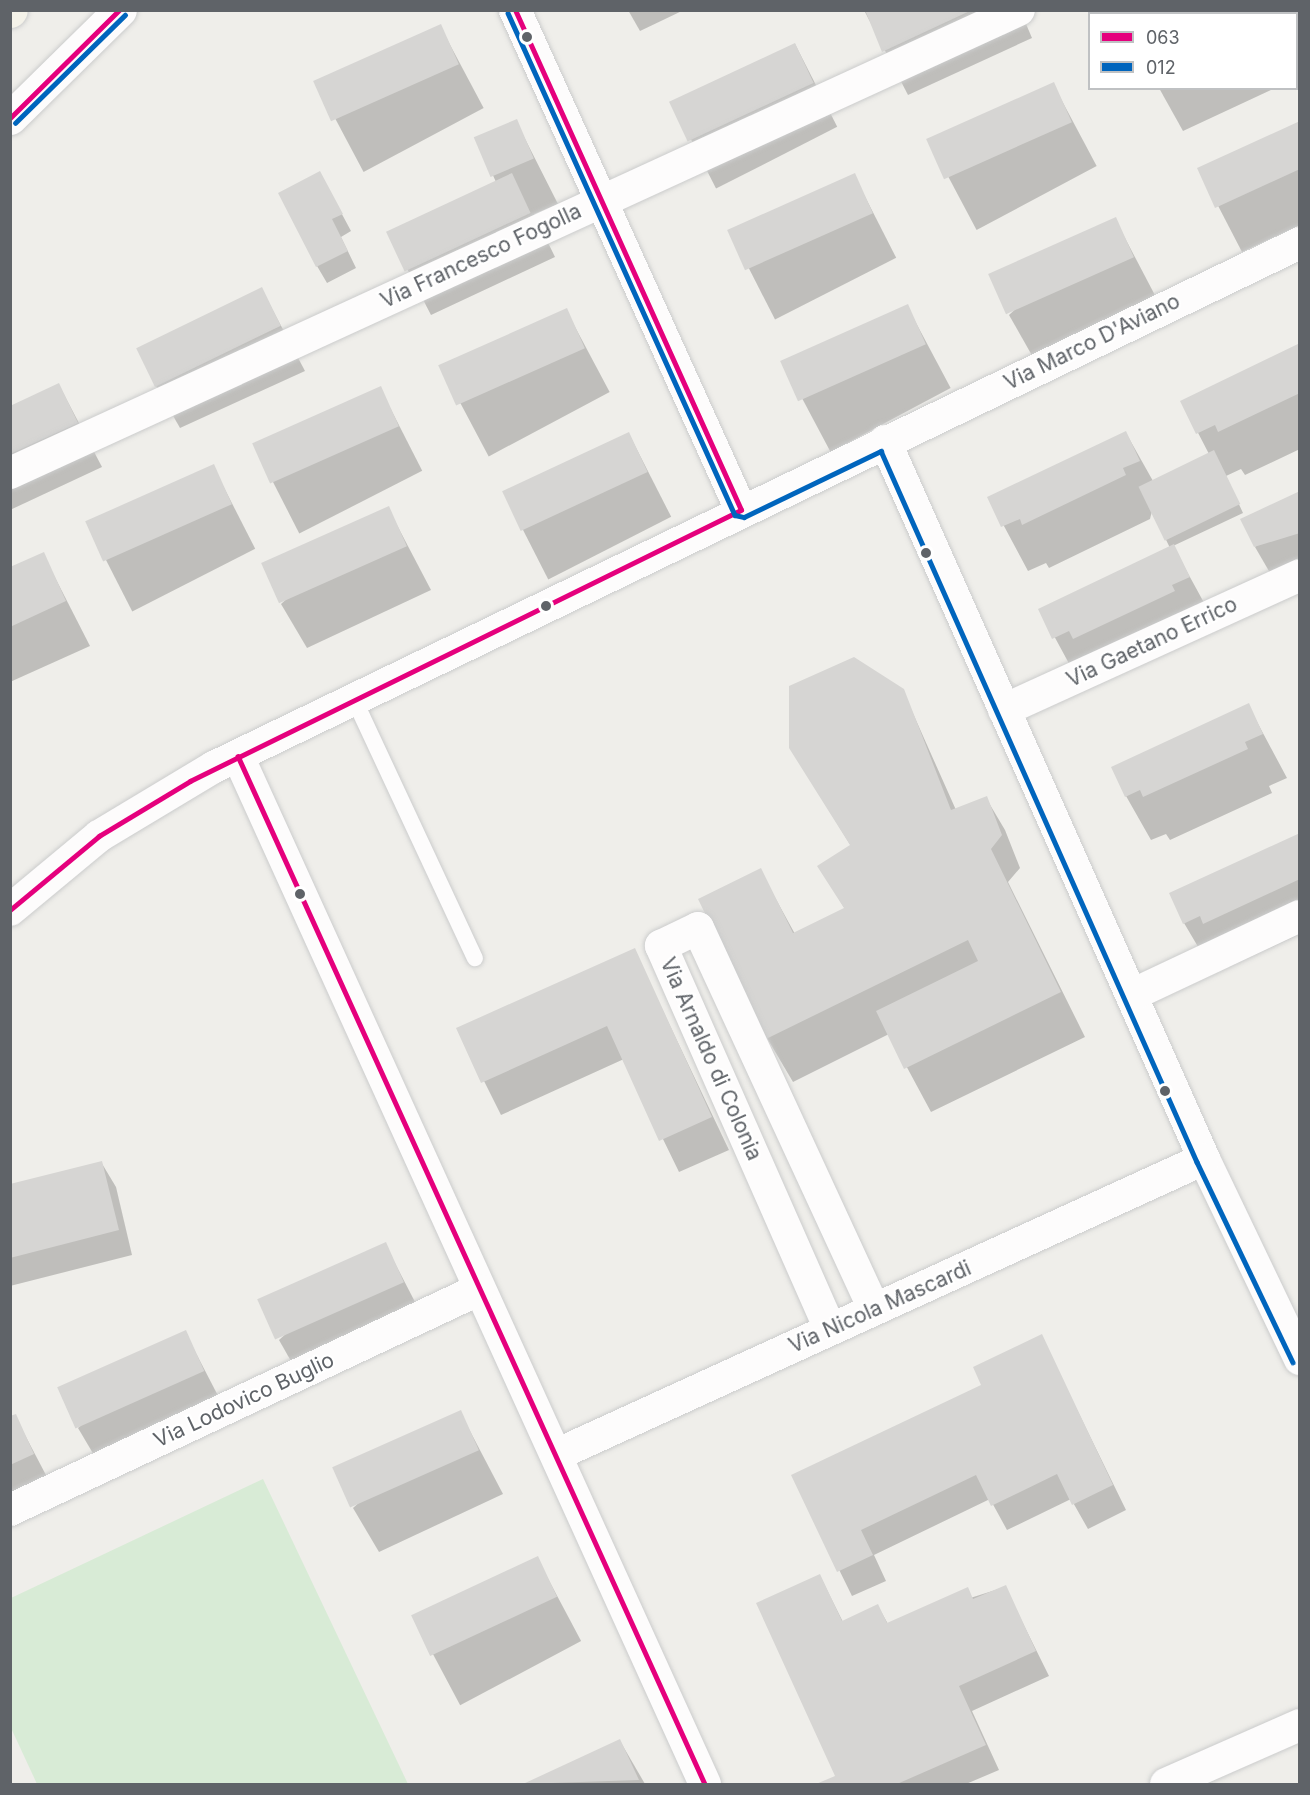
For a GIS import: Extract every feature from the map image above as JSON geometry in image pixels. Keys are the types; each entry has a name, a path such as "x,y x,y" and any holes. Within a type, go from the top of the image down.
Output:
{"main road":[{"path":"10,118 120,10"}],"street":[{"path":"515,10 603,200 741,510"},
{"name":"Via Francesco Fogolla","path":"10,472 1019,10"},
{"name":"Via Marco D'Aviano","path":"10,910 99,836 238,756 741,510 1299,243"},
{"path":"885,441 1004,710 1134,994 1204,1159 1299,1359"},
{"name":"Via Gaetano Errico","path":"1004,710 1299,575"},
{"path":"238,756 478,1290 556,1455 705,1785"},
{"path":"1134,994 1299,916"},
{"name":"Via Arnaldo di Colonia","path":"830,1329 661,946 698,928 874,1309"},
{"name":"Via Nicola Mascardi","path":"556,1455 1204,1159"},
{"name":"Via Lodovico Buglio","path":"10,1510 478,1290"},
{"path":"1166,1785 1299,1725"}],"lane":[{"path":"354,699 475,958"}],"green space":[{"path":"263,1479 408,1784 37,1784 11,1728 11,1598"}],"building":[{"path":"865,10 972,10 882,52"},
{"path":"1218,10 1275,10 1275,12 1218,12"},
{"path":"441,24 459,64 331,121 313,81"},
{"path":"795,43 814,83 688,142 669,102"},
{"path":"1054,82 1072,122 944,179 926,139"},
{"path":"517,119 534,159 491,177 474,137"},
{"path":"1300,121 1300,169 1215,208 1197,168"},
{"path":"320,171 343,214 332,219 348,251 316,267 278,193"},
{"path":"512,173 531,213 405,272 386,232"},
{"path":"855,173 873,213 745,270 727,230"},
{"path":"1116,217 1134,257 1006,314 988,274"},
{"path":"262,287 281,326 155,387 136,348"},
{"path":"908,304 926,344 798,401 780,361"},
{"path":"567,308 585,348 456,406 438,365"},
{"path":"1300,343 1300,393 1218,432 1215,425 1196,434 1180,401"},
{"path":"59,383 78,423 10,454 10,406"},
{"path":"381,386 399,426 270,484 252,443"},
{"path":"1126,431 1140,461 1123,468 1126,475 1022,525 1020,519 1001,527 987,497"},
{"path":"629,432 648,472 521,531 502,491"},
{"path":"1214,450 1240,504 1165,541 1139,487"},
{"path":"214,464 232,504 103,562 85,521"},
{"path":"1300,491 1300,533 1254,547 1240,519"},
{"path":"389,506 407,546 279,603 261,563"},
{"path":"1174,544 1190,577 1172,585 1175,591 1073,639 1069,631 1052,639 1038,609"},
{"path":"44,552 66,601 10,627 10,567"},
{"path":"854,657 904,689 951,810 987,796 1002,835 991,849 1061,992 904,1069 876,1011 978,961 968,940 766,1039 698,899 761,868 793,933 844,908 817,866 850,845 789,748 789,686"},
{"path":"1249,703 1263,734 1245,742 1248,749 1143,797 1140,790 1125,797 1111,767"},
{"path":"1300,833 1300,879 1203,924 1200,916 1183,924 1169,893"},
{"path":"635,948 712,1117 659,1141 607,1026 481,1083 456,1028"},
{"path":"102,1161 119,1230 10,1258 10,1184"},
{"path":"386,1242 404,1282 275,1340 257,1299"},
{"path":"186,1330 204,1371 75,1428 57,1387"},
{"path":"1042,1334 1113,1485 1072,1505 1057,1474 991,1506 976,1475 861,1530 873,1555 837,1572 791,1475 981,1385 973,1367"},
{"path":"461,1410 479,1450 350,1508 332,1467"},
{"path":"16,1414 34,1454 10,1465 10,1416"},
{"path":"538,1556 557,1597 430,1656 411,1615"},
{"path":"820,1574 842,1621 878,1604 887,1623 968,1587 973,1599 1006,1585 1036,1651 959,1686 986,1745 897,1784 816,1784 835,1776 756,1603"},
{"path":"620,1739 639,1780 523,1784"}],"transit line":[{"name":"063","path":"10,118 119,10"},
{"name":"063","path":"10,910 99,836 190,781 741,510 515,10"},
{"name":"012","path":"508,13 735,515 744,517 881,451 1197,1162 1293,1362"},
{"name":"012","path":"15,123 125,15"},
{"name":"063","path":"238,756 705,1784"}]}
